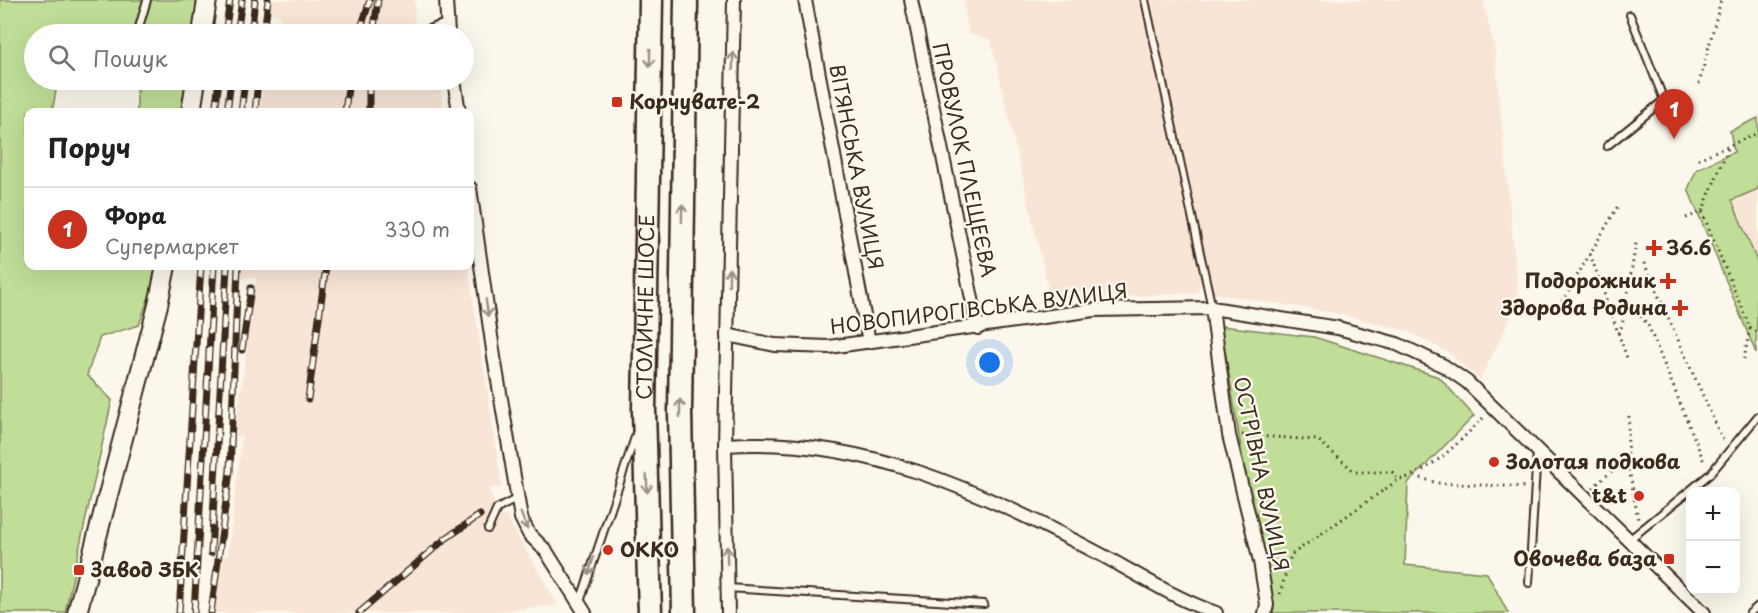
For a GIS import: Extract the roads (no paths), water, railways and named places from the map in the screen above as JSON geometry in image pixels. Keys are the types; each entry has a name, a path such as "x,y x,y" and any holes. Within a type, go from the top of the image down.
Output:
{"highway":[{"name":"СТОЛИЧНЕ ШОСЕ","path":"650,613 644,411 651,0"},
{"name":"СТОЛИЧНЕ ШОСЕ","path":"684,613 680,411 686,0"},
{"path":"685,37 703,0"}],"street":[{"path":"203,24 207,0"},
{"path":"446,0 447,24"},
{"path":"728,613 725,444 734,0"},
{"name":"ВІТЯНСЬКА ВУЛИЦЯ","path":"805,0 868,342"},
{"name":"ПРОВУЛОК ПЛЕЩЕЄВА","path":"911,0 978,328"},
{"path":"192,108 194,90"},
{"path":"456,90 458,108"},
{"path":"474,215 516,499 529,534 546,551 582,608"},
{"path":"77,613 158,306 165,270"},
{"name":"НОВОПИРОГІВСЬКА ВУЛИЦЯ","path":"728,335 802,347 868,342 1094,310 1212,308 1338,328 1397,344 1444,366 1467,382 1704,613"},
{"name":"ОСТРІВНА ВУЛИЦЯ","path":"1212,308 1229,435 1260,561 1267,605 1265,613"},
{"path":"725,444 830,448 888,461 1036,521 1216,613"}],"lane":[{"path":"140,24 147,0"},
{"path":"1145,0 1212,308"},
{"path":"1607,146 1664,100 1630,15"},
{"path":"582,608 644,411"},
{"path":"1628,540 1710,474 1758,416"},
{"path":"1529,583 1537,451"},
{"path":"488,530 497,509 516,499"},
{"path":"727,588 984,604"},
{"path":"1750,613 1758,606"}],"railway":[{"path":"226,24 230,0"},
{"path":"238,24 242,0"},
{"path":"252,24 255,0"},
{"path":"265,24 268,0"},
{"path":"362,24 370,0"},
{"path":"374,24 378,0"},
{"path":"216,108 218,90"},
{"path":"228,108 230,90"},
{"path":"242,108 244,90"},
{"path":"255,108 257,90"},
{"path":"346,108 348,90"},
{"path":"369,90 369,108"},
{"path":"179,613 201,270"},
{"path":"194,613 214,270"},
{"path":"211,553 227,270"},
{"path":"211,613 230,471 238,270"},
{"path":"308,399 325,270"},
{"path":"242,350 251,288"},
{"path":"359,613 445,539 480,515"}],"place":[{"name":"Корчувате-2","path":"617,102"},
{"name":"Фора","path":"1674,139"},
{"name":"36.6","path":"1654,248"},
{"name":"Подорожник","path":"1668,281"},
{"name":"Здорова Родина","path":"1680,308"},
{"name":"Золотая подкова","path":"1494,462"},
{"name":"t&t","path":"1639,496"},
{"name":"ОККО","path":"608,550"},
{"name":"Овочева база","path":"1669,559"},
{"name":"Завод ЗБК","path":"79,570"}]}
